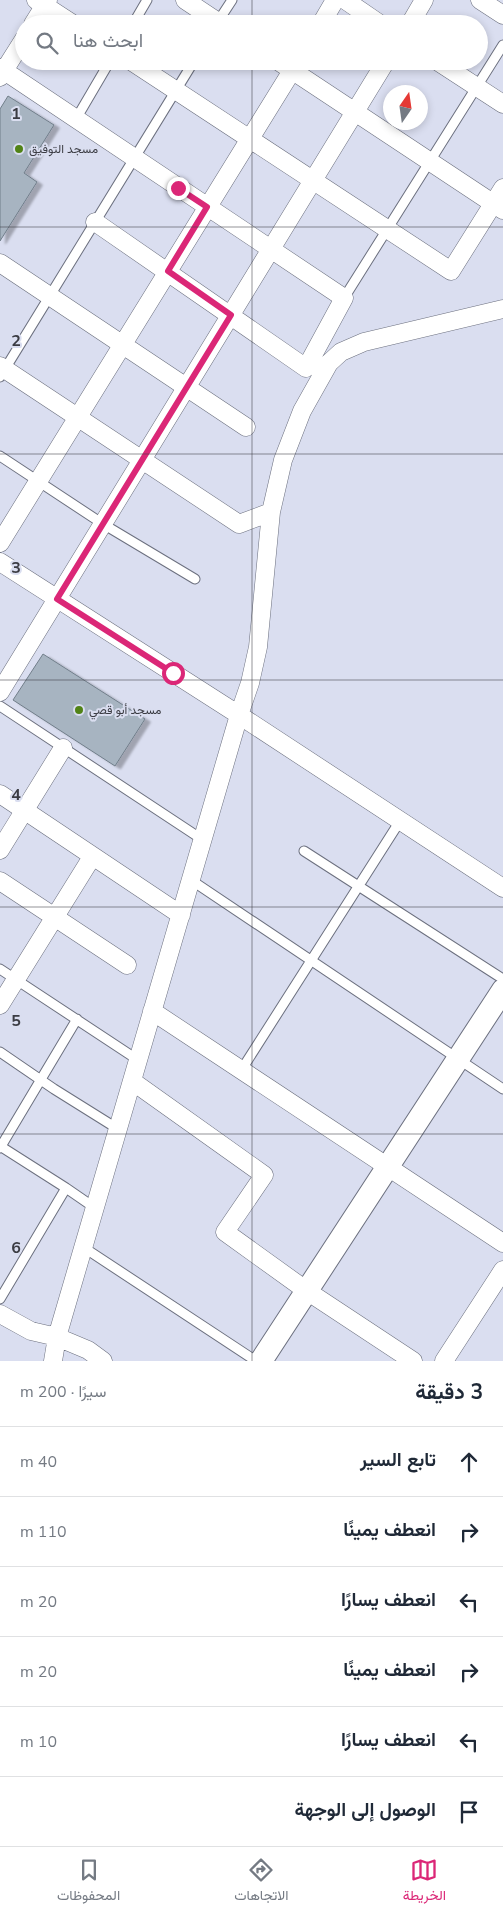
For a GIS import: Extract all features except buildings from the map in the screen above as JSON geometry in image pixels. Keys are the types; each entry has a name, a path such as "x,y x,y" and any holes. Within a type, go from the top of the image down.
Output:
{"street":[{"path":"186,0 208,15"},
{"path":"326,15 335,0"},
{"path":"345,0 367,15"},
{"path":"415,15 424,0"},
{"path":"480,0 503,15"},
{"path":"37,15 43,2 61,15"},
{"path":"15,51 1,72 76,119 344,298 306,368 95,222"},
{"path":"144,70 451,271 498,207 503,188"},
{"path":"0,543 250,139 286,70"},
{"path":"297,70 355,112 498,207"},
{"path":"0,692 381,70"},
{"path":"450,70 503,104"},
{"path":"0,263 246,427"},
{"path":"53,1361 57,1337 94,1208 250,683 258,647 271,512 283,460 302,411 329,363 342,352 364,342 503,309"},
{"path":"2,371 77,417 239,524 271,512"},
{"path":"0,562 239,715 503,888"},
{"path":"0,850 63,748"},
{"path":"0,794 181,915"},
{"path":"0,1005 92,857"},
{"path":"0,881 127,965"},
{"path":"261,1361 503,990"},
{"path":"152,1011 503,1243"},
{"path":"132,1081 264,1175 226,1232 307,1291 413,1361"},
{"path":"444,1361 503,1270"},
{"path":"0,1314 31,1331 57,1337 88,1350 103,1361"}],"lane":[{"path":"138,15 147,0"},
{"path":"224,15 232,0"},
{"path":"488,68 503,45"},
{"path":"76,119 105,70"},
{"path":"2,371 189,70"},
{"path":"344,298 487,70"},
{"path":"0,456 103,524 195,579"},
{"path":"0,706 203,840"},
{"path":"242,1069 400,821"},
{"path":"304,851 503,979"},
{"path":"191,880 503,1090"},
{"path":"0,969 138,1060"},
{"path":"78,1019 0,1147 66,1188 94,1208"},
{"path":"0,1052 118,1129"},
{"path":"0,1299 66,1188"},
{"path":"83,1247 256,1361"}],"place":[{"name":"مسجد التوفيق","path":"19,149"},
{"name":"مسجد أبو قصي","path":"79,710"}],"route":[{"path":"173,673 57,599 231,315 168,271 207,207 178,188"}]}
